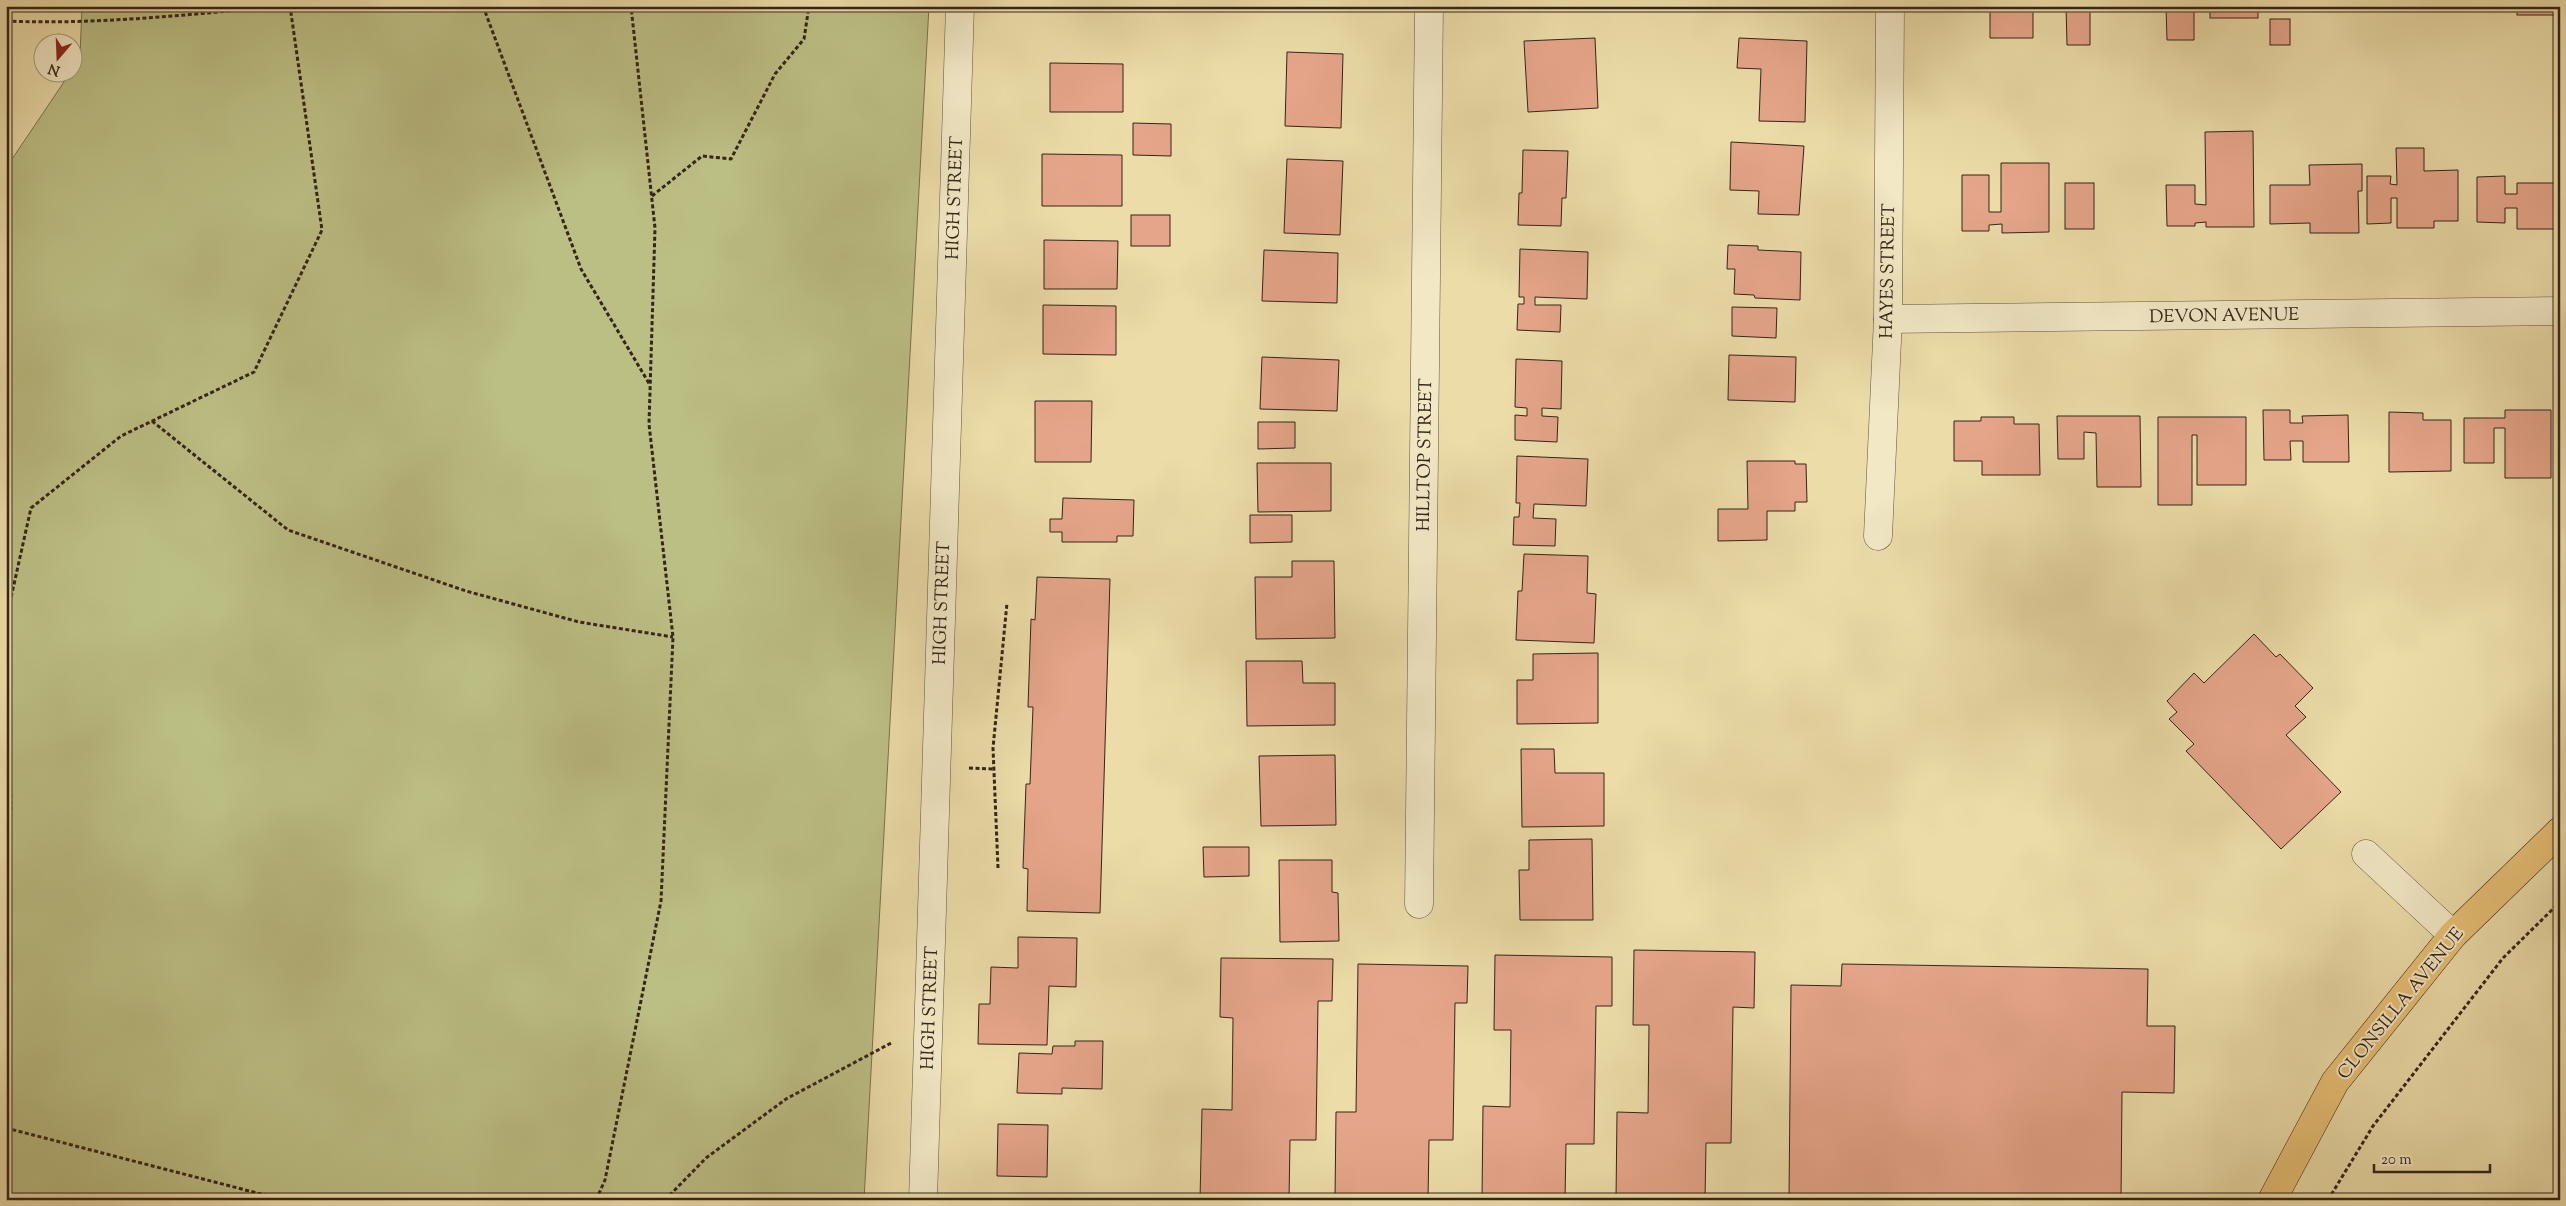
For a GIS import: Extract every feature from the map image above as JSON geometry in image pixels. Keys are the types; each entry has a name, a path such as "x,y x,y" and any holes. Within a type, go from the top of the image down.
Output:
{"main road":[{"name":"CLONSILLA AVENUE","path":"2272,1200 2335,1082 2453,935 2560,831"}],"street":[{"name":"HIGH STREET","path":"923,1200 960,6"},
{"name":"HILLTOP STREET","path":"1419,904 1428,6"},
{"name":"HAYES STREET","path":"1878,536 1888,319 1890,6"},
{"name":"DEVON AVENUE","path":"1888,319 2560,311"},
{"path":"2366,854 2453,935"}],"path":[{"path":"6,21 45,23 126,19 285,6"},
{"path":"6,902 11,810 8,611 31,508 120,436 254,372 322,230 290,6"},
{"path":"483,6 580,269 650,385"},
{"path":"596,1200 605,1180 661,901 673,637 649,424 655,228 631,6"},
{"path":"652,196 702,156 731,159 775,74 804,39 809,6"},
{"path":"152,421 288,530 466,591 579,622 673,637"},
{"path":"998,868 993,748 1007,603"},
{"path":"2328,1200 2373,1126 2503,958 2560,902"},
{"path":"665,1200 706,1158 786,1099 929,1023"},
{"path":"6,1128 284,1200"}],"green space":[{"path":"82,6 929,6 864,1200 6,1200 6,168 64,82 82,82"}],"building":[{"path":"2066,6 2090,6 2090,45 2067,45"},
{"path":"2098,6 2154,6 2155,7 2098,8"},
{"path":"2166,6 2194,6 2194,40 2167,40"},
{"path":"2210,6 2258,6 2258,18 2210,18"},
{"path":"2517,6 2560,6 2560,15 2517,15"},
{"path":"2033,8 2033,38 1990,38 1990,9"},
{"path":"2270,19 2290,19 2290,45 2270,45"},
{"path":"1595,38 1598,108 1528,112 1524,41"},
{"path":"1739,38 1807,41 1805,122 1759,121 1761,69 1737,68"},
{"path":"1287,52 1343,54 1341,128 1285,126"},
{"path":"1050,63 1123,64 1123,112 1050,112"},
{"path":"1133,123 1171,124 1171,156 1133,155"},
{"path":"2253,131 2254,227 2206,227 2206,222 2195,223 2195,226 2167,226 2166,185 2195,185 2195,204 2206,205 2205,132"},
{"path":"1731,142 1804,146 1799,215 1758,214 1759,191 1730,190"},
{"path":"2396,148 2424,148 2424,171 2458,170 2458,221 2434,221 2434,228 2397,228 2397,198 2391,198 2391,223 2367,224 2367,176 2391,176 2390,184 2397,185"},
{"path":"1523,150 1568,151 1566,198 1562,198 1561,226 1518,225 1519,193 1522,193"},
{"path":"1042,154 1122,155 1122,206 1042,206"},
{"path":"1287,159 1343,161 1340,235 1284,233"},
{"path":"2001,163 2049,163 2049,232 2002,233 2002,224 1989,225 1989,231 1962,231 1962,175 1989,175 1989,212 2001,212"},
{"path":"2362,164 2362,191 2358,191 2359,233 2310,233 2310,223 2270,224 2270,185 2310,185 2309,165"},
{"path":"2505,176 2505,194 2517,194 2517,183 2560,183 2560,229 2517,229 2517,208 2505,208 2505,223 2477,222 2477,177"},
{"path":"2065,183 2094,183 2094,229 2065,229"},
{"path":"1131,215 1170,215 1170,246 1131,246"},
{"path":"1044,240 1118,241 1117,289 1044,289"},
{"path":"1728,245 1758,246 1758,250 1801,252 1800,300 1755,298 1754,295 1734,294 1735,269 1727,269"},
{"path":"1520,249 1588,252 1587,299 1535,297 1535,305 1561,305 1560,332 1517,330 1518,304 1524,304 1524,297 1519,297"},
{"path":"1264,250 1338,253 1337,303 1262,301"},
{"path":"1043,305 1116,306 1116,355 1043,354"},
{"path":"1732,307 1777,308 1776,338 1732,336"},
{"path":"1729,355 1796,357 1795,402 1728,400"},
{"path":"1262,357 1339,360 1337,411 1260,409"},
{"path":"1516,359 1562,361 1561,409 1542,408 1542,416 1558,417 1557,442 1515,440 1515,415 1527,416 1527,408 1515,407"},
{"path":"1035,401 1092,401 1091,462 1035,462"},
{"path":"2263,410 2290,410 2290,423 2303,423 2302,416 2348,415 2349,462 2303,462 2303,441 2290,441 2291,460 2264,460"},
{"path":"2505,410 2551,410 2551,478 2505,478 2505,428 2494,428 2494,463 2464,463 2464,418 2505,418"},
{"path":"2389,412 2423,413 2423,420 2451,420 2451,471 2389,472"},
{"path":"2057,416 2140,416 2141,487 2097,487 2096,433 2084,432 2084,459 2058,459"},
{"path":"1981,417 2014,417 2014,424 2039,424 2040,475 1982,475 1982,461 1954,461 1954,421 1981,421"},
{"path":"2158,417 2246,417 2246,485 2197,485 2197,435 2192,435 2192,505 2158,505"},
{"path":"1258,422 1295,422 1295,448 1258,449"},
{"path":"1517,456 1588,459 1586,506 1534,504 1533,518 1556,519 1555,546 1513,545 1514,517 1519,517 1520,503 1516,503"},
{"path":"1747,461 1795,461 1795,464 1806,464 1807,502 1795,502 1795,511 1767,511 1767,540 1718,541 1718,509 1748,509"},
{"path":"1257,463 1331,463 1331,511 1258,512"},
{"path":"1063,498 1134,500 1133,536 1117,536 1117,542 1062,542 1062,532 1050,532 1050,519 1062,519"},
{"path":"1250,515 1292,515 1292,542 1250,543"},
{"path":"1524,554 1588,556 1587,593 1596,594 1594,643 1516,640 1518,591 1522,591"},
{"path":"1292,561 1334,561 1335,638 1256,639 1255,577 1292,577"},
{"path":"1037,577 1110,579 1100,913 1027,911 1028,869 1023,868 1026,784 1030,784 1033,707 1028,707 1031,619 1035,620"},
{"path":"2254,634 2276,657 2280,654 2313,688 2295,706 2306,717 2286,735 2341,792 2281,849 2186,751 2194,744 2169,719 2177,712 2167,701 2194,673 2204,683"},
{"path":"1598,653 1598,723 1517,724 1517,680 1533,680 1533,654"},
{"path":"1246,661 1302,661 1303,683 1335,683 1335,725 1247,726"},
{"path":"1521,749 1554,749 1555,773 1604,773 1604,826 1522,827"},
{"path":"1335,755 1336,825 1261,826 1259,756"},
{"path":"1592,839 1593,920 1520,920 1519,870 1529,870 1529,840"},
{"path":"1203,847 1249,847 1249,876 1204,877"},
{"path":"1279,860 1332,860 1332,892 1338,893 1339,941 1280,942"},
{"path":"1018,937 1077,938 1076,987 1049,986 1047,1045 978,1044 979,1004 990,1004 991,967 1018,968"},
{"path":"1634,950 1755,952 1754,1008 1733,1007 1731,1143 1706,1143 1705,1200 1616,1200 1617,1112 1648,1113 1649,1025 1633,1025"},
{"path":"1495,955 1612,957 1612,1006 1596,1006 1594,1144 1566,1144 1565,1200 1482,1200 1483,1106 1510,1107 1511,1030 1494,1030"},
{"path":"1221,958 1333,959 1332,1001 1318,1001 1316,1140 1290,1140 1289,1200 1200,1200 1202,1109 1232,1110 1233,1018 1220,1017"},
{"path":"1358,964 1468,966 1467,1003 1455,1003 1453,1140 1429,1140 1428,1200 1335,1200 1336,1112 1356,1112"},
{"path":"1842,964 2148,969 2147,1026 2175,1026 2174,1093 2122,1092 2121,1200 1789,1200 1791,985 1841,986"},
{"path":"1075,1041 1103,1041 1102,1089 1062,1088 1062,1094 1017,1093 1019,1053 1052,1054 1053,1046 1075,1046"},
{"path":"998,1124 1048,1125 1047,1177 997,1176"}]}
